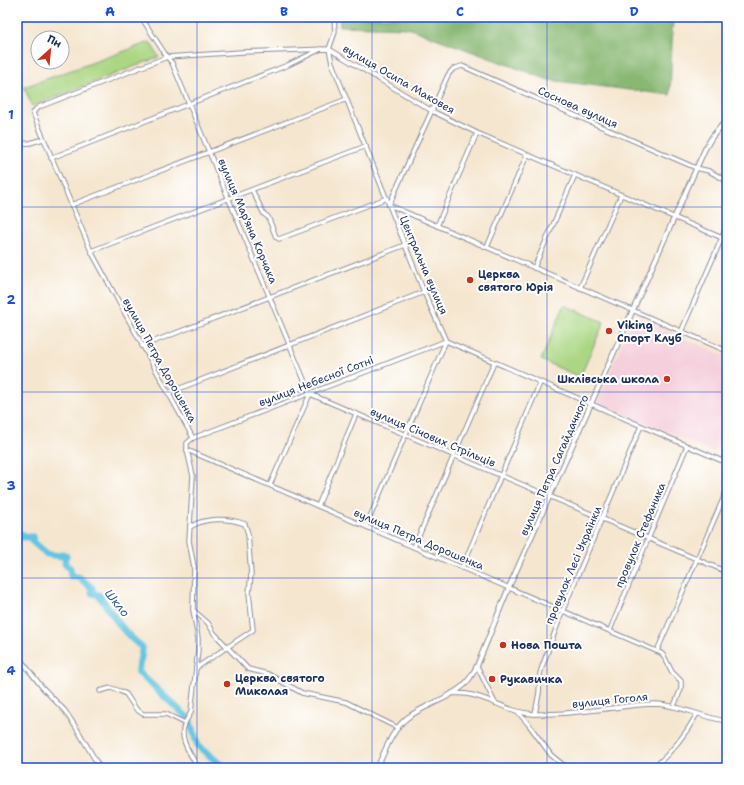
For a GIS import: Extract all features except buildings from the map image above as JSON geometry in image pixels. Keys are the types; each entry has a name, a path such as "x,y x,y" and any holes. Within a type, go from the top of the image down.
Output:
{"street":[{"name":"вулиця Мар'яна Корчака","path":"141,17 172,63 310,394"},
{"path":"329,49 334,32 334,17"},
{"name":"вулиця Осипа Маковея","path":"34,111 39,107 167,57 242,52 323,48 329,49 432,111 477,133 727,240"},
{"path":"51,158 288,65 323,48"},
{"name":"Центральна вулиця","path":"329,49 332,64 424,292 446,341"},
{"name":"Соснова вулиця","path":"432,111 448,75 453,69 462,66 696,168 709,171 727,181"},
{"path":"71,205 347,99"},
{"name":"вулиця Петра Дорошенка","path":"34,111 33,113 43,140 91,251 193,438 187,443 187,450 657,651"},
{"path":"432,111 389,205 727,351"},
{"name":"вулиця Петра Сагайдачного","path":"377,768 388,744 398,728 407,718 463,686 471,677 477,666 509,587 696,168 712,137 727,119"},
{"path":"437,226 477,133"},
{"path":"17,144 43,140"},
{"path":"91,251 366,146"},
{"path":"487,247 527,155"},
{"path":"534,268 575,175"},
{"path":"252,190 264,214 268,217 276,237 279,239 387,198"},
{"path":"580,288 621,195"},
{"path":"682,332 727,226"},
{"path":"142,346 405,245"},
{"path":"168,393 424,292"},
{"path":"366,526 446,341 727,463"},
{"name":"вулиця Небесної Сотні","path":"193,438 446,341"},
{"path":"414,547 494,363"},
{"path":"462,568 540,382"},
{"path":"270,486 310,394"},
{"name":"вулиця Січових Стрільців","path":"310,394 727,572"},
{"path":"318,506 356,414"},
{"name":"провулок Лесі Українки","path":"535,714 539,693 540,674 563,610 642,426"},
{"name":"провулок Стефаника","path":"610,630 687,446"},
{"path":"187,450 193,476 189,541 194,567 193,610 198,638 198,650 191,712 185,723 183,733 184,740 198,768"},
{"path":"674,706 681,689 681,682 672,672 664,656 657,651 727,490"},
{"path":"190,527 196,523 218,520 238,521 245,524 248,534 251,575 249,593 253,630 195,668"},
{"path":"193,610 208,623 214,633 248,668 268,674 302,693 346,702 398,728"},
{"path":"17,655 42,687 65,711 77,728 100,768"},
{"path":"477,666 495,703"},
{"path":"100,691 111,688 120,691 126,694 136,709 143,714 166,714 185,723"},
{"name":"вулиця Гоголя","path":"452,693 467,694 518,712 535,714 568,714 636,705 656,704 674,706 697,714 727,721"},
{"path":"518,712 551,754 567,768"},
{"path":"653,768 668,754 697,714"}],"shaded area":[{"name":"Шклівська школа","path":"634,316 727,357 727,422 714,452 597,402"}],"green space":[{"path":"340,17 673,17 670,95 549,80 408,28 340,26"},
{"path":"150,42 159,57 32,106 24,87"},
{"path":"564,305 604,322 580,377 541,360"}],"waterway":[{"name":"Шкло","path":"17,540 21,534 23,537 33,537 32,541 47,554 60,556 63,554 66,556 65,564 70,568 71,576 79,577 92,588 92,593 99,595 124,630 142,647 139,673 188,718"},
{"name":"Шкло","path":"189,719 198,746 225,768"}],"place":[{"name":"Церква святого Юрія","path":"470,280"},
{"name":"Viking Спорт Клуб","path":"609,331"},
{"name":"Шклівська школа","path":"667,379"},
{"name":"Нова Пошта","path":"503,645"},
{"name":"Рукавичка","path":"492,679"},
{"name":"Церква святого Миколая","path":"227,684"}]}
